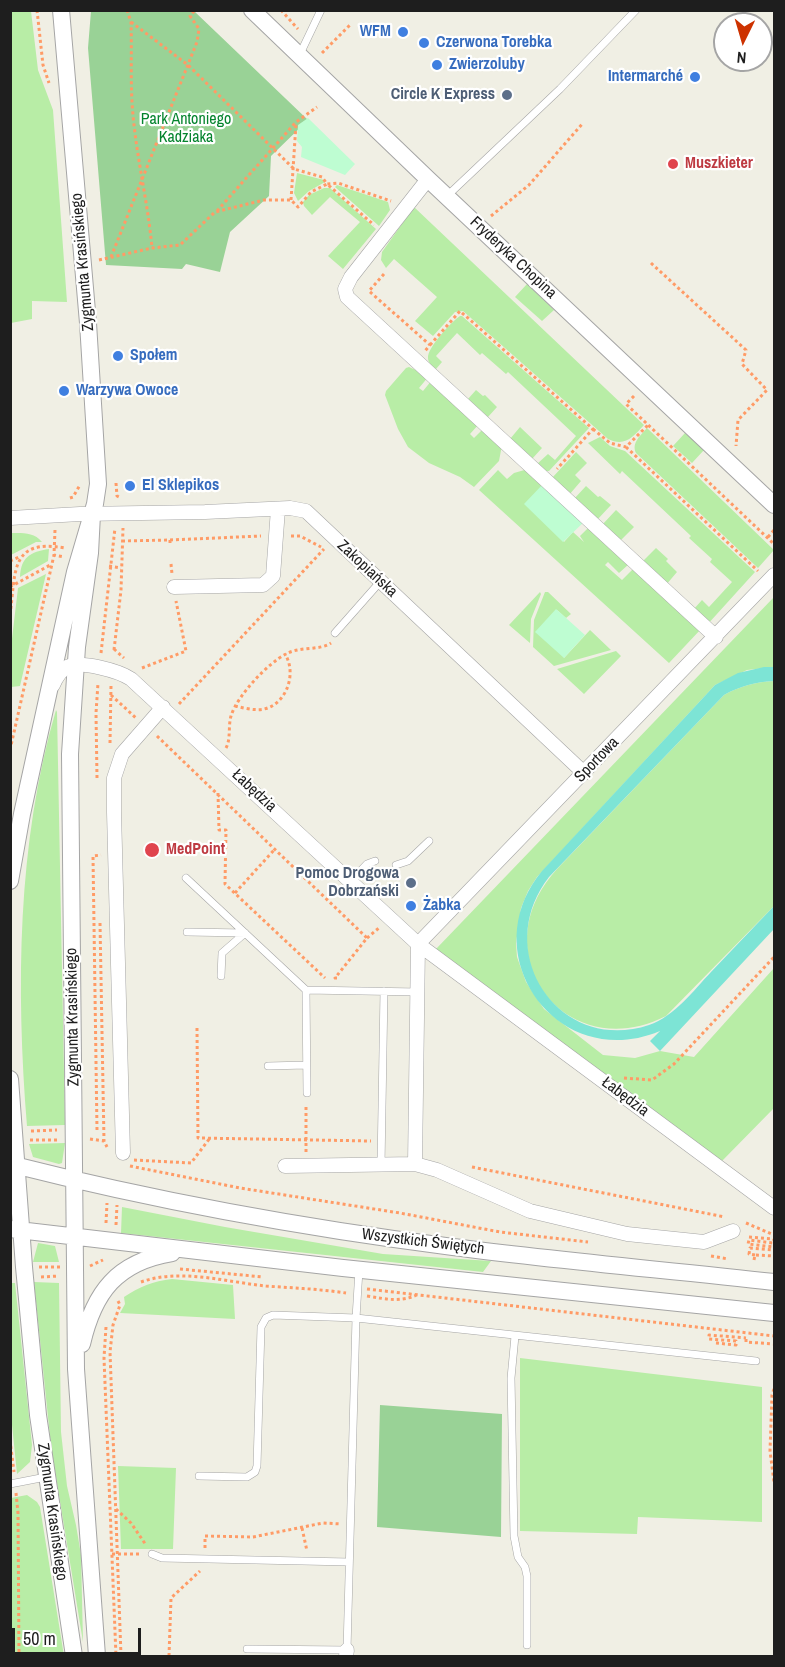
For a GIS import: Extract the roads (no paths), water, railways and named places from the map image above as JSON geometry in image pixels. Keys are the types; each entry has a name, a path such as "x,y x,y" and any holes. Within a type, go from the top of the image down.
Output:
{"street":[{"name":"Zygmunta Krasińskiego","path":"10,881 22,814 63,630 85,552 98,491 96,441 61,10"},
{"name":"Fryderyka Chopina","path":"252,10 774,505"},
{"path":"428,179 351,277 345,289 351,303 716,637"},
{"name":"Zakopiańska","path":"10,518 298,508 306,511 584,773"},
{"path":"174,586 263,585 273,576 278,509"},
{"name":"Zygmunta Krasińskiego","path":"85,552 70,754 74,1238 76,1369 97,1656"},
{"name":"Sportowa","path":"418,944 774,575"},
{"name":"Zygmunta Krasińskiego","path":"63,630 66,656 76,665"},
{"name":"Zygmunta Krasińskiego","path":"48,700 57,676 67,667 76,665"},
{"name":"Łabędzia","path":"76,665 111,670 131,679 418,944 774,1208"},
{"path":"123,1157 114,778 122,754 163,707"},
{"path":"415,1164 418,944"},
{"name":"Zygmunta Krasińskiego","path":"10,1079 16,1230 46,1477 74,1656"},
{"path":"285,1166 415,1164 437,1170 530,1211 627,1234 704,1242 735,1225"},
{"name":"Wszystkich Świętych","path":"13,1165 207,1208 359,1234 456,1248 774,1282"},
{"name":"Wszystkich Świętych","path":"16,1230 774,1313"},
{"name":"Zygmunta Krasińskiego","path":"76,1369 93,1309 106,1287 115,1278 125,1269 153,1256 203,1251"}],"lane":[{"path":"299,55 321,10"},
{"path":"447,196 575,74 636,10"},
{"path":"334,633 381,582"},
{"path":"396,865 408,861 429,841"},
{"path":"351,881 368,864 375,861"},
{"path":"186,878 306,990 418,992"},
{"path":"187,932 245,933"},
{"path":"221,976 222,953 245,933"},
{"path":"306,990 307,1093"},
{"path":"381,1165 384,991"},
{"path":"268,1066 306,1065"},
{"path":"247,1649 346,1653 359,1269"},
{"path":"199,1476 247,1477 255,1472 261,1327 266,1318 273,1315 356,1318 756,1361"},
{"path":"515,1336 511,1378 514,1536 515,1550 527,1576 527,1645"},
{"path":"13,1483 46,1477"},
{"path":"152,1554 162,1558 349,1562"}],"place":[{"name":"WFM","path":"403,32"},
{"name":"Czerwona Torebka","path":"424,43"},
{"name":"Zwierzoluby","path":"437,65"},
{"name":"Intermarché","path":"695,77"},
{"name":"Circle K Express","path":"507,95"},
{"name":"Muszkieter","path":"673,164"},
{"name":"Społem","path":"118,356"},
{"name":"Warzywa Owoce","path":"64,391"},
{"name":"El Sklepikos","path":"130,486"},
{"name":"MedPoint","path":"152,850"},
{"name":"Pomoc Drogowa Dobrzański","path":"411,883"},
{"name":"Żabka","path":"411,906"}],"park label":[{"name":"Park Antoniego Kadziaka","path":"186,129"}]}
